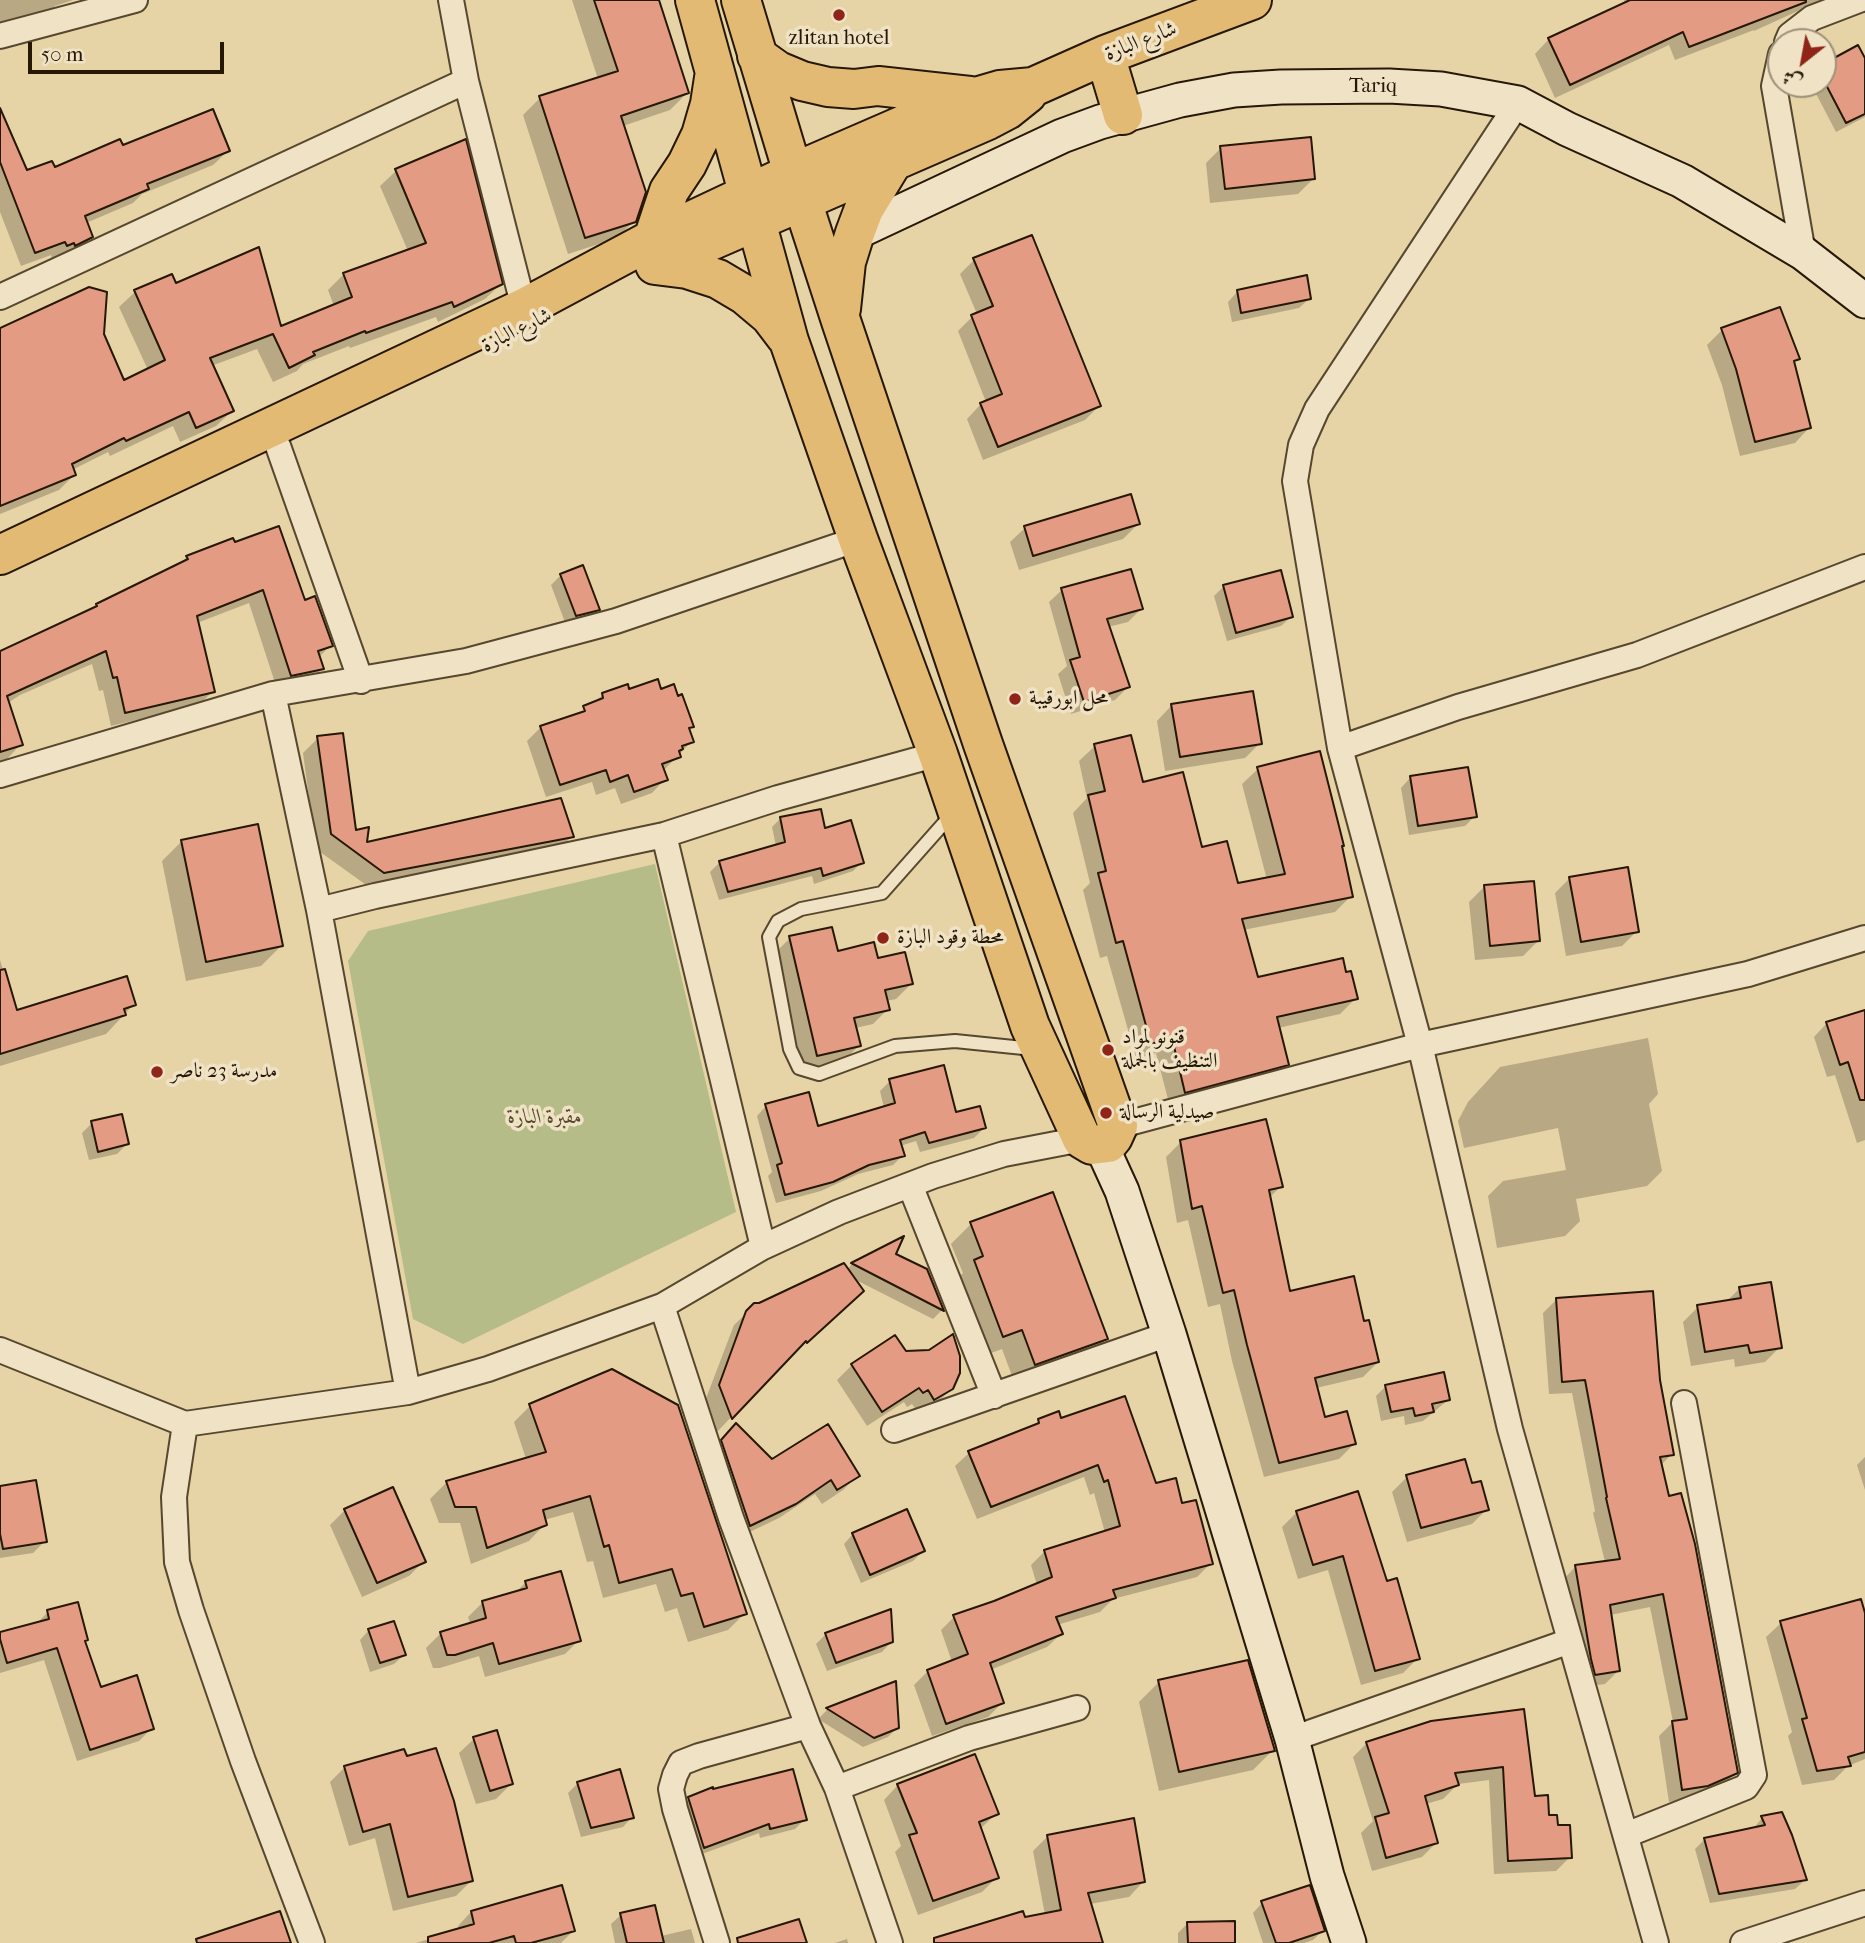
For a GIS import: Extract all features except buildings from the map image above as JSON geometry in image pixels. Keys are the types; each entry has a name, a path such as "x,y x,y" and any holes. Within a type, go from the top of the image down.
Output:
{"main road":[{"path":"695,0 789,341 858,539 938,754 1030,1026 1041,1050 1100,1137"},
{"path":"741,0 841,321 984,744 1100,1137 1122,1191 1169,1334 1292,1739 1327,1876 1349,1943"},
{"name":"شارع البازة","path":"798,187 892,163 1007,110 1032,87 1105,55 1252,0"},
{"path":"1105,55 1123,115"},
{"path":"757,56 778,71 802,81 828,87 854,89 878,86 973,97"},
{"path":"715,72 701,135 687,164 669,191 654,252 718,279 745,295 770,316 789,341"},
{"name":"شارع البازة","path":"0,555 524,308 798,187 973,97 1032,87"},
{"name":"Tariq","path":"855,233 1062,136 1123,115 1234,90 1281,87 1428,88 1518,103 1567,129 1682,181 1803,253 1865,301"},
{"path":"841,321 846,262 855,233 864,209 892,163"},
{"name":"شارع البازة","path":"0,574 278,446 654,252"},
{"path":"938,754 984,744"}],"street":[{"path":"0,36 135,0"},
{"path":"451,0 466,81 524,308"},
{"path":"1799,28 1812,18 1859,0"},
{"path":"0,297 466,81"},
{"path":"1776,98 1803,253"},
{"path":"1518,103 1317,409 1301,444 1295,481 1340,748 1420,1045 1510,1429 1656,1943"},
{"path":"278,446 360,681"},
{"path":"0,775 273,694 466,661 616,621 858,539"},
{"path":"1340,748 1458,707 1637,655 1865,567"},
{"path":"273,694 319,910 408,1392"},
{"path":"319,910 664,835 778,798 938,754"},
{"path":"664,835 763,1247"},
{"path":"0,1350 185,1424 408,1392 488,1369 662,1306 763,1247 839,1212 933,1175 1004,1154 1100,1137 1420,1045 1748,974 1865,938"},
{"path":"910,1185 994,1396"},
{"path":"662,1306 731,1518 808,1726 837,1788 890,1943"},
{"path":"894,1430 1169,1334"},
{"path":"1626,1835 1746,1787 1754,1775 1685,1403"},
{"path":"185,1424 174,1497 177,1562 243,1761 312,1943"},
{"path":"1292,1739 1570,1640"},
{"path":"837,1788 969,1738 1077,1708"},
{"path":"717,1943 675,1809 671,1790 675,1775 681,1763 699,1756 808,1726"},
{"path":"1743,1943 1865,1903"}],"lane":[{"path":"957,809 882,893 801,909 778,921 769,937 790,1049 800,1068 819,1074 895,1046 955,1041 1041,1050"}],"green space":[{"name":"مقبرة البازة","path":"655,864 736,1212 463,1344 413,1319 348,961 368,931"}],"place":[{"name":"zlitan hotel","path":"839,15"},
{"name":"محل ابورقيبة","path":"1015,699"},
{"name":"محطة وقود البازة","path":"883,938"},
{"name":"قنونو لمواد التنظيف بالجملة","path":"1108,1050"},
{"name":"مدرسة 23 ناصر","path":"157,1072"},
{"name":"صيدلية الرسالة","path":"1106,1113"}]}
